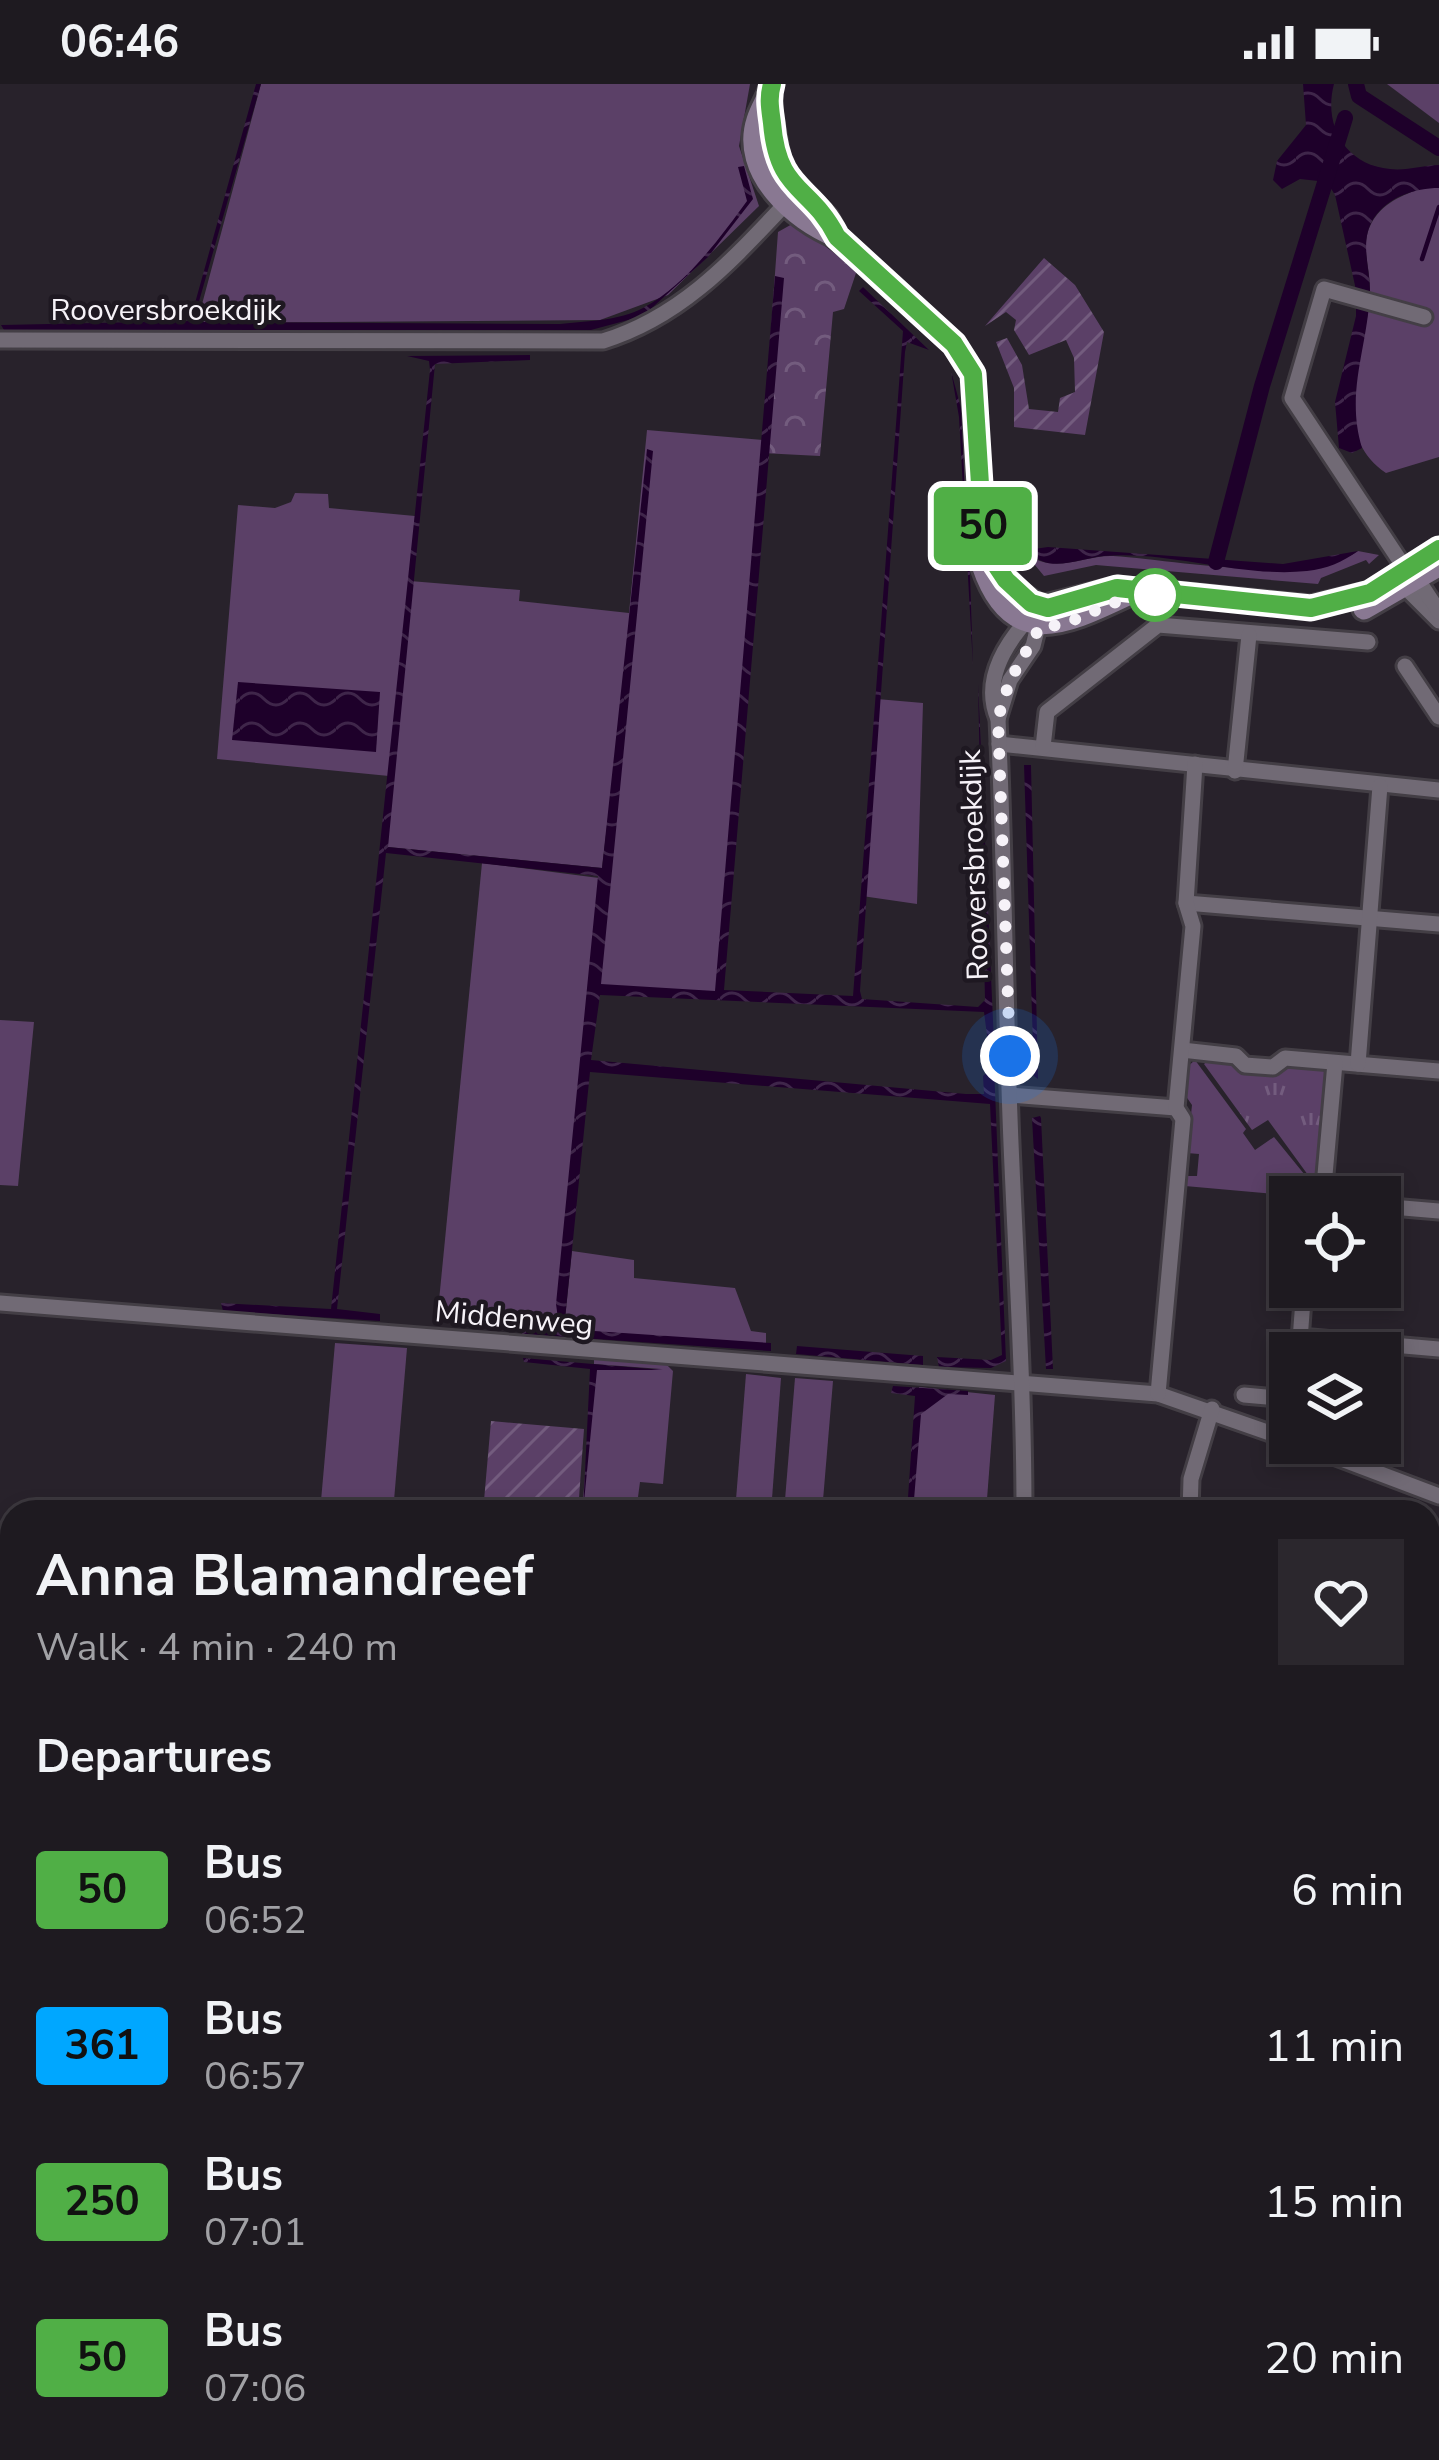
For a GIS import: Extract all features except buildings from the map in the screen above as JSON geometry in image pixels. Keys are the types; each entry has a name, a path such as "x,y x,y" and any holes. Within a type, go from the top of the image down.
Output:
{"main road":[{"path":"770,92 777,164 791,197 954,344 973,374 984,547 1035,619 1104,590 1311,608 1357,598 1418,575 1439,549"}],"street":[{"name":"Rooversbroekdijk","path":"0,340 603,341 664,317 714,279 791,197"},
{"path":"1424,317 1324,290 1292,398 1418,575 1439,612"},
{"path":"1418,575 1439,621"},
{"name":"Rooversbroekdijk","path":"1024,1500 1024,1383 998,718 992,676 1035,619"},
{"path":"1043,747 1047,712 1158,625 1368,642"},
{"path":"1235,770 1250,635"},
{"path":"1007,670 1016,654"},
{"path":"1405,666 1439,717"},
{"path":"999,744 1439,790"},
{"path":"1158,1394 1183,1119 1176,1108 1193,926 1186,903 1195,764"},
{"path":"1358,1064 1380,786"},
{"path":"1186,903 1439,924"},
{"path":"1182,1050 1236,1056 1245,1065 1273,1067 1285,1058 1439,1071"},
{"path":"1325,1176 1335,1063"},
{"path":"1010,1095 1176,1108"},
{"path":"1401,1208 1439,1211"},
{"name":"Middenweg","path":"0,1303 1024,1383"},
{"path":"1401,1348 1439,1349"},
{"path":"1024,1383 1158,1394 1269,1432"},
{"path":"1244,1395 1269,1397"},
{"path":"1190,1500 1191,1479 1212,1409"},
{"path":"1354,1464 1439,1496"}],"green space":[{"path":"261,84 750,84 739,146 759,206 668,295 600,320 197,323"},
{"path":"1387,84 1439,84 1439,123"},
{"path":"1423,188 1439,188 1439,457 1386,473 1367,455 1353,412 1370,289 1366,240 1381,210"},
{"path":"794,223 857,270 844,309 833,312 820,456 762,453 778,232"},
{"path":"1044,258 1075,285 1104,332 1085,435 1014,427 1014,388 996,342 1007,338 1022,365 1029,409 1058,412 1060,398 1075,392 1074,358 1066,340 1029,355 1014,330 1016,320 1006,312 985,326"},
{"path":"647,430 763,440 718,995 598,988 610,801 602,868 388,847 389,776 217,759 238,505 275,508 291,502 295,493 328,494 329,508 415,516 410,581 520,590 519,601 629,613"},
{"path":"1007,531 1031,556 1050,563 1113,556 1274,569 1335,561 1358,551 1379,555 1369,564 1366,560 1321,578 1318,584 1096,565 1044,576"},
{"path":"877,699 923,703 917,904 862,896"},
{"path":"482,863 599,878 558,1329 437,1321"},
{"path":"0,1020 34,1022 18,1186 0,1185"},
{"path":"1210,1059 1332,1070 1323,1172 1308,1175 1268,1120 1252,1130 1204,1064"},
{"path":"1195,1060 1246,1129 1243,1133 1255,1150 1274,1137 1306,1176 1269,1176 1269,1194 1185,1186 1186,1176 1197,1176 1199,1154 1187,1153 1192,1105 1183,1092 1186,1068"},
{"path":"572,1251 634,1260 634,1278 735,1288 751,1331 766,1333 766,1345 564,1329"},
{"path":"335,1343 407,1348 394,1500 321,1500"},
{"path":"594,1356 662,1360 673,1371 663,1484 640,1482 638,1500 583,1500 593,1377 597,1369 661,1369 594,1364"},
{"path":"746,1374 781,1378 772,1500 736,1500"},
{"path":"795,1378 833,1381 823,1500 785,1500"},
{"path":"919,1387 995,1395 987,1500 910,1500"},
{"path":"491,1421 584,1429 579,1500 484,1500"}],"water":[{"path":"256,84 261,84 198,305 198,322 560,324 613,318 658,299 713,245 747,201 738,167 744,166 753,199 708,257 643,316 591,330 4,330 1,325 190,321"},
{"path":"1303,84 1334,84 1335,128 1361,160 1390,169 1439,165 1439,188 1394,199 1370,227 1366,245 1370,291 1356,408 1362,448 1352,453 1339,448 1335,402 1356,316 1356,290 1335,195 1327,182 1300,179 1282,189 1273,180 1277,161 1306,125"},
{"path":"775,276 784,278 724,990 853,996 903,331 859,291 863,287 929,350 907,342 905,352 860,991 862,999 978,1007 985,1000 978,683 994,1043 988,1043 984,1012 600,995 591,1060 966,1094 984,1094 983,1076 994,1066 1006,1361 991,1368 939,1367 937,1357 991,1360 1002,1355 990,1104 590,1072 564,1329 771,1343 771,1351 522,1334 522,1325 559,1326 556,1304 598,876 386,853 337,1309 380,1314 380,1321 223,1311 221,1303 331,1309 430,370 429,361 407,356 530,355 530,360 435,364 388,847 602,868 647,449 653,451 601,984 715,991"},
{"path":"951,371 965,423 973,666 959,417"},
{"path":"1048,547 1283,564 1358,551 1321,569 1282,572 1128,555 1053,564 1027,550"},
{"path":"238,682 380,692 376,752 232,740"},
{"path":"1024,765 1031,765 1038,1079 1034,1076"},
{"path":"1040,1116 1053,1369 1046,1369 1032,1118"},
{"path":"797,1346 923,1356 923,1365 796,1354"},
{"path":"523,1358 663,1370 597,1370 584,1500 590,1369 524,1362"},
{"path":"893,1386 968,1391 968,1395 948,1394 921,1414 914,1500 908,1500 915,1396 891,1393"}],"waterway":[{"path":"1356,84 1359,96 1439,148"},
{"path":"1216,562 1262,386 1345,118"},
{"path":"1422,259 1439,207"}],"bus line":[{"name":"50","path":"772,84 768,99 772,140 782,173 827,218 837,237 954,344 973,374 984,547 1016,592 1031,603 1048,608 1117,588 1311,608 1370,593 1439,549"}],"route":[{"path":"1010,1056 998,718 1013,672 1033,646 1040,627 1061,624 1132,593 1160,595 1155,595"}]}
